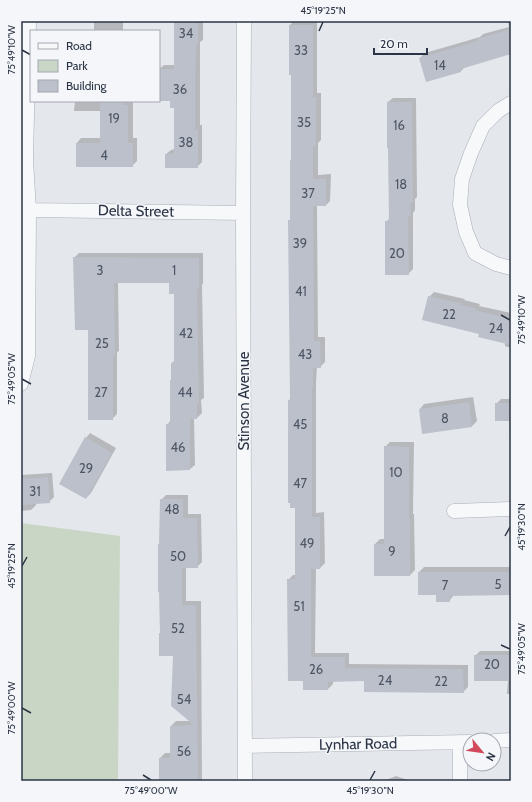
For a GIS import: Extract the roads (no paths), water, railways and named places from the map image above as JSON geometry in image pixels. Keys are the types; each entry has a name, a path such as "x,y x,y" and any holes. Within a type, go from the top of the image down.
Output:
{"street":[{"path":"21,384 28,356 29,210 26,160 29,21"},
{"name":"Stinson Avenue","path":"244,21 243,213 245,781"},
{"path":"511,103 498,111 483,126 471,153 462,179 460,205 466,232 475,253 496,264 511,268"},
{"name":"Delta Street","path":"29,210 243,213"},
{"path":"454,511 511,509"},
{"name":"Lynhar Road","path":"245,746 462,742"},
{"path":"460,781 462,765"}]}
